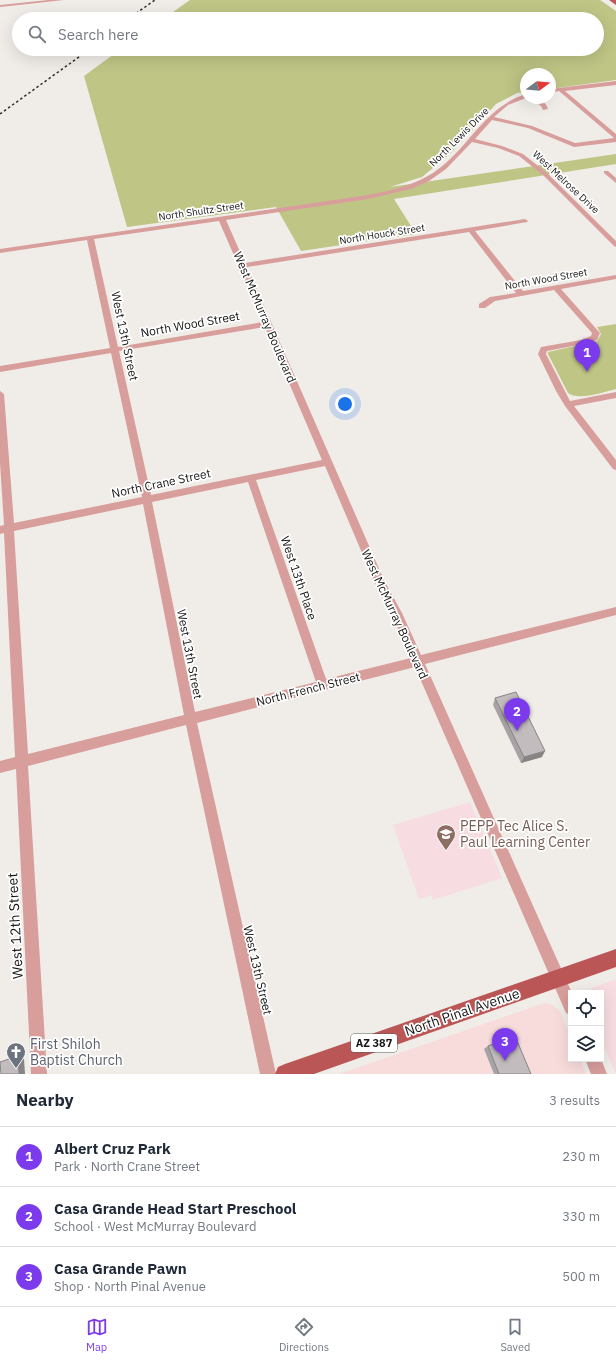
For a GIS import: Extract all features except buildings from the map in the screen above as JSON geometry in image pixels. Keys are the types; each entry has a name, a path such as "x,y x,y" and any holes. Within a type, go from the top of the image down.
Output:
{"main road":[{"path":"612,0 616,3"},
{"name":"North Pinal Avenue","path":"285,1074 616,958"}],"street":[{"path":"0,6 62,0"},
{"path":"556,90 616,83"},
{"path":"607,84 616,91"},
{"path":"561,90 616,136"},
{"name":"North Lewis Drive","path":"404,189 436,174 446,166 490,118 505,105 520,99"},
{"path":"542,104 545,109"},
{"path":"490,118 542,131 570,144 579,145 616,140"},
{"name":"West Melrose Drive","path":"471,140 500,147 521,155 545,174 616,245"},
{"path":"606,172 616,181"},
{"name":"North Shultz Street","path":"0,251 368,197 404,189"},
{"name":"West McMurray Boulevard","path":"222,218 266,324 328,462 379,581 398,616 568,1001"},
{"name":"North Houck Street","path":"242,266 525,221"},
{"path":"471,230 521,294"},
{"name":"West 13th Street","path":"90,238 115,349 190,718 268,1074"},
{"name":"North Wood Street","path":"482,306 493,299 616,278"},
{"path":"556,288 596,333 594,338 584,342 544,350 542,354 568,404 616,467"},
{"name":"North Wood Street","path":"0,369 266,324"},
{"name":"West 12th Street","path":"0,394 4,529 21,762 39,1074"},
{"path":"568,404 616,394"},
{"name":"North Crane Street","path":"4,529 328,462"},
{"name":"West 13th Place","path":"251,478 323,686"},
{"name":"North French Street","path":"0,767 616,611"},
{"path":"594,1062 599,1074"}],"shaded area":[{"name":"PEPP Tec Alice S. Paul Learning Center","path":"470,802 502,878 433,900 431,895 419,899 393,825"},
{"path":"616,979 616,1074 604,1047 604,990 590,990"},
{"path":"544,1003 551,1004 560,1011 568,1031 568,1062 581,1062 586,1074 339,1074"}],"green space":[{"path":"190,0 600,0 616,11 616,80 556,88 556,68 520,68 520,93 496,104 451,153 422,177 390,187 616,154 616,164 394,199 416,234 301,251 276,207 127,227 84,76 111,56 604,56 604,12 173,12"},
{"path":"616,324 616,389 584,396 572,395 568,393 548,352 597,341 601,334 597,327"}],"railway":[{"path":"138,12 155,0"},
{"path":"0,114 80,56"}],"place":[{"name":"Albert Cruz Park","path":"587,372"},
{"name":"Casa Grande Head Start Preschool","path":"517,731"},
{"name":"PEPP Tec Alice S. Paul Learning Center","path":"446,851"},
{"name":"Casa Grande Pawn","path":"505,1061"},
{"name":"First Shiloh Baptist Church","path":"16,1069"}]}
